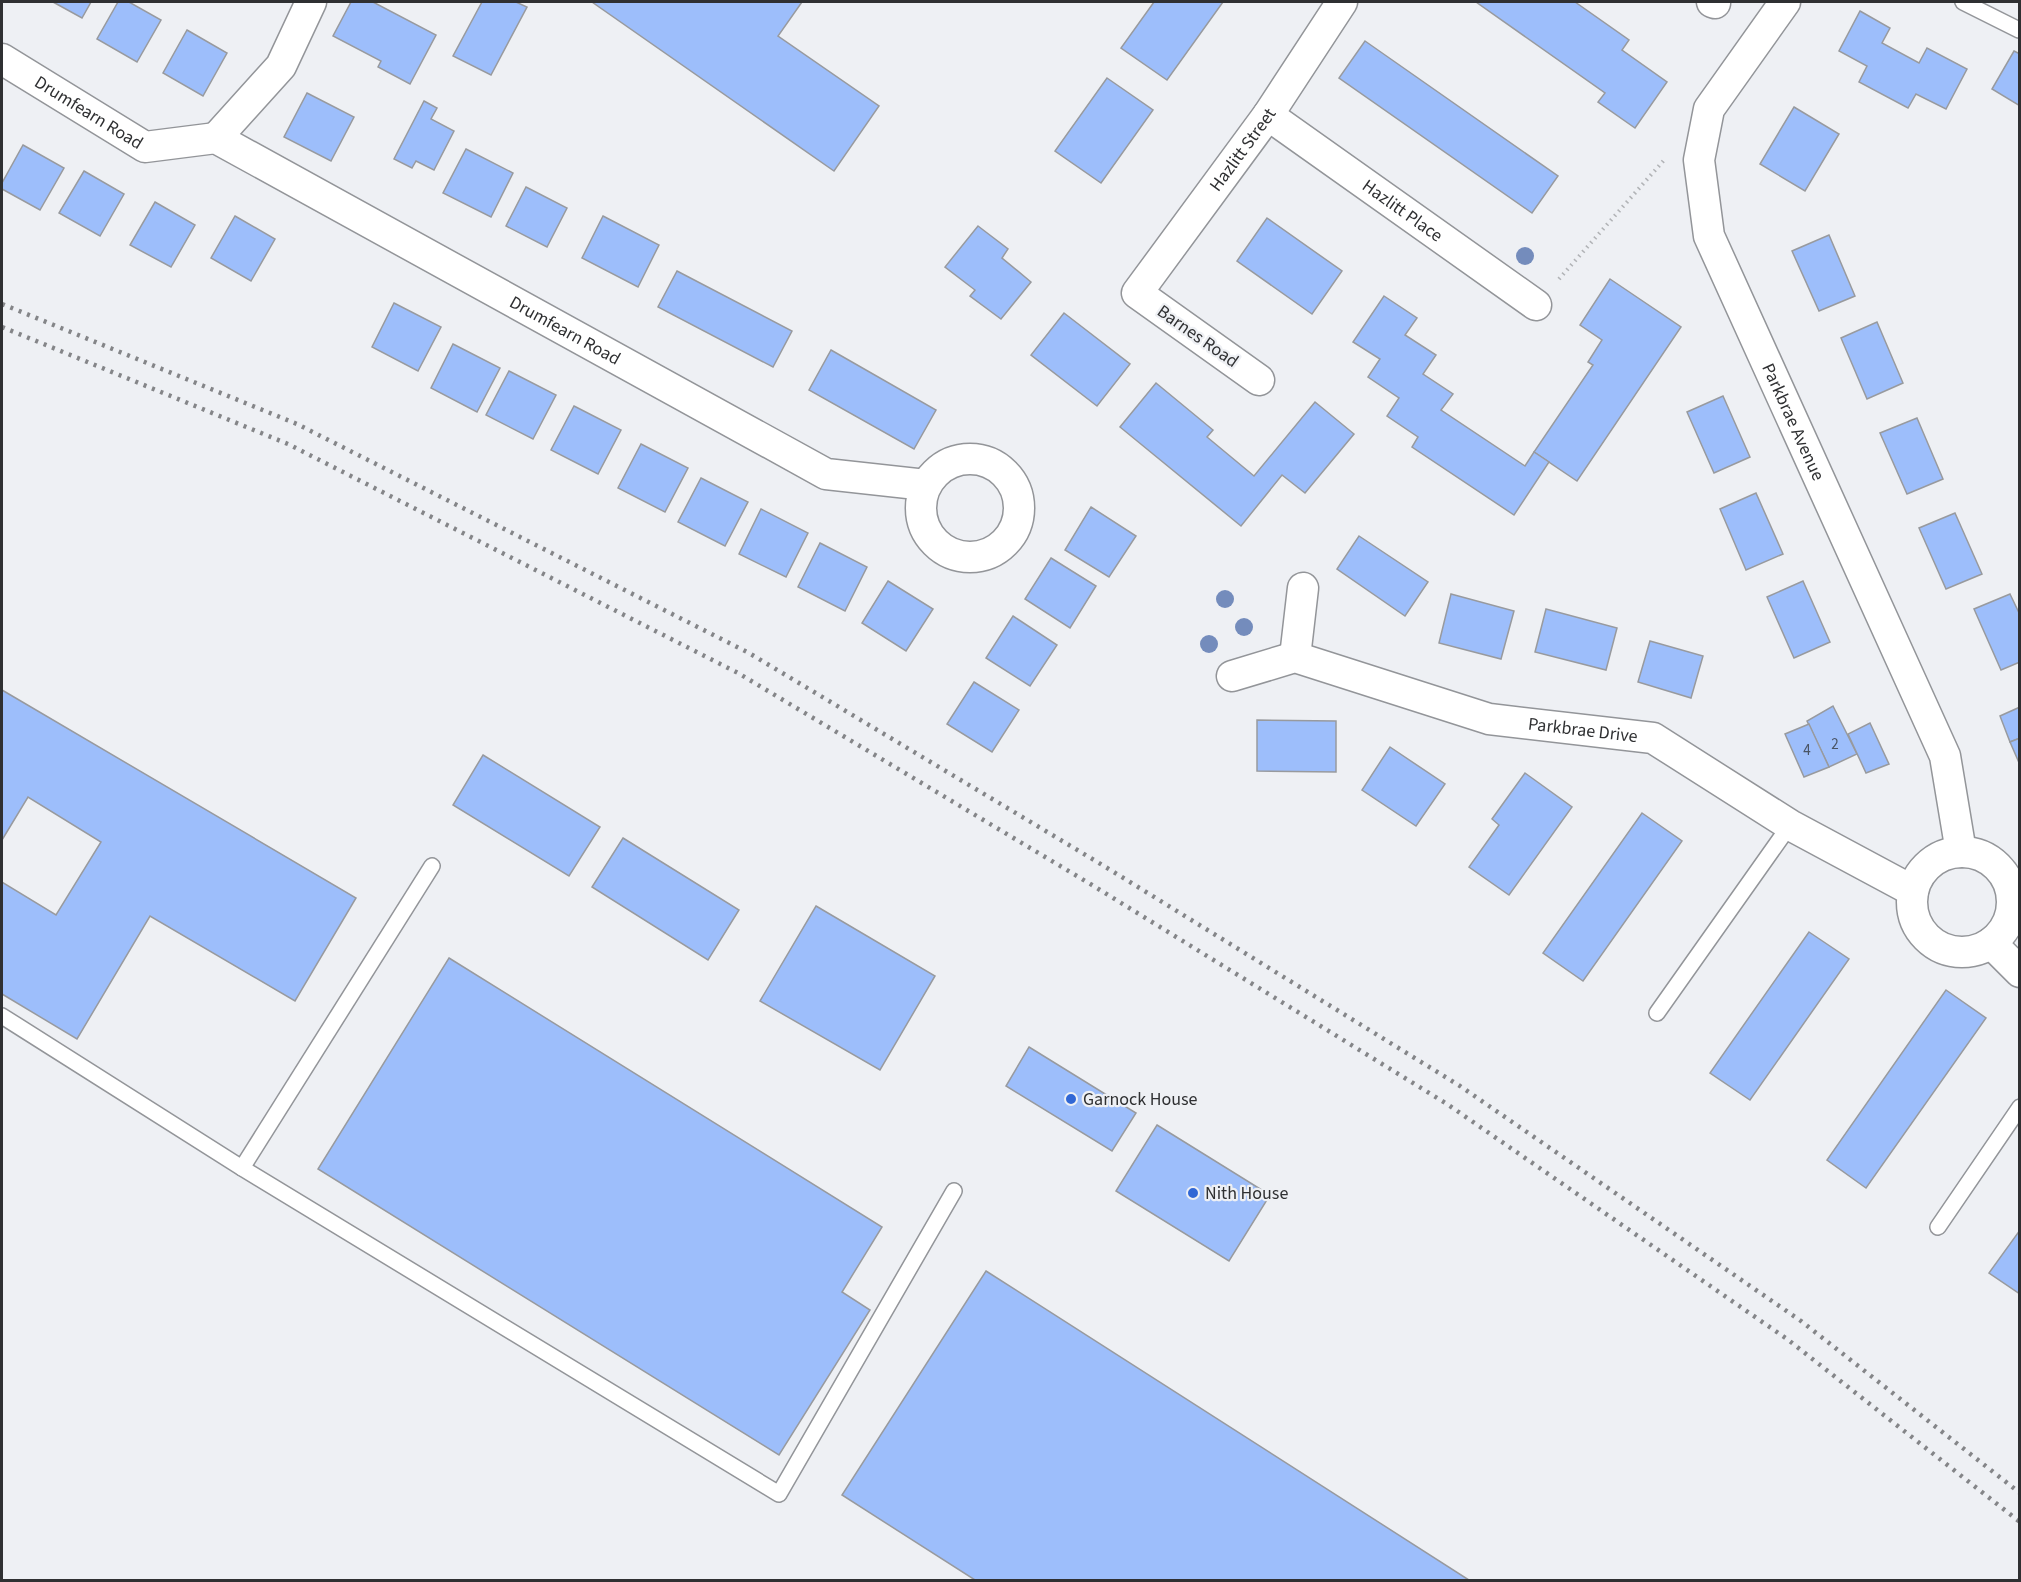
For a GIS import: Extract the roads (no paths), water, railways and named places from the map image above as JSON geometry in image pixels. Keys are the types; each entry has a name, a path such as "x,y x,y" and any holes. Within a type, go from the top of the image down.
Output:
{"street":[{"path":"216,138 281,66 311,2"},
{"name":"Hazlitt Street","path":"1137,293 1268,115 1342,2"},
{"name":"Parkbrae Avenue","path":"1785,2 1709,109 1699,160 1709,236 1945,756 1961,852"},
{"name":"Drumfearn Road","path":"2,59 145,147 216,138 826,474 926,485"},
{"name":"Hazlitt Place","path":"1268,115 1536,305"},
{"name":"Barnes Road","path":"1137,293 1259,380"},
{"path":"1233,676 1295,657 1303,588"},
{"name":"Parkbrae Drive","path":"1295,657 1489,719 1653,738 1790,825 1913,891"},
{"path":"1961,852 1977,855 1991,861 2002,872 2009,887 2012,902 2009,918 2002,932 1991,943 1975,950 1958,952 1941,948 1927,938 1917,924 1912,908 1913,891 1919,875 1930,863 1945,855 1961,852"},
{"path":"1991,943 2019,972"}],"lane":[{"path":"1963,2 2019,30"},
{"path":"1657,1013 1790,825"},
{"path":"242,1168 432,866"},
{"path":"2,1016 242,1168 779,1494 954,1191"},
{"path":"1938,1227 2019,1107"}],"railway":[{"path":"2,304 297,424 749,653 1104,866 1460,1086 1801,1321 2020,1493"},
{"path":"2,327 288,444 738,673 1092,885 1447,1104 1787,1339 2020,1522"}],"place":[{"name":"Garnock House","path":"1071,1099"},
{"name":"Nith House","path":"1193,1193"}]}
